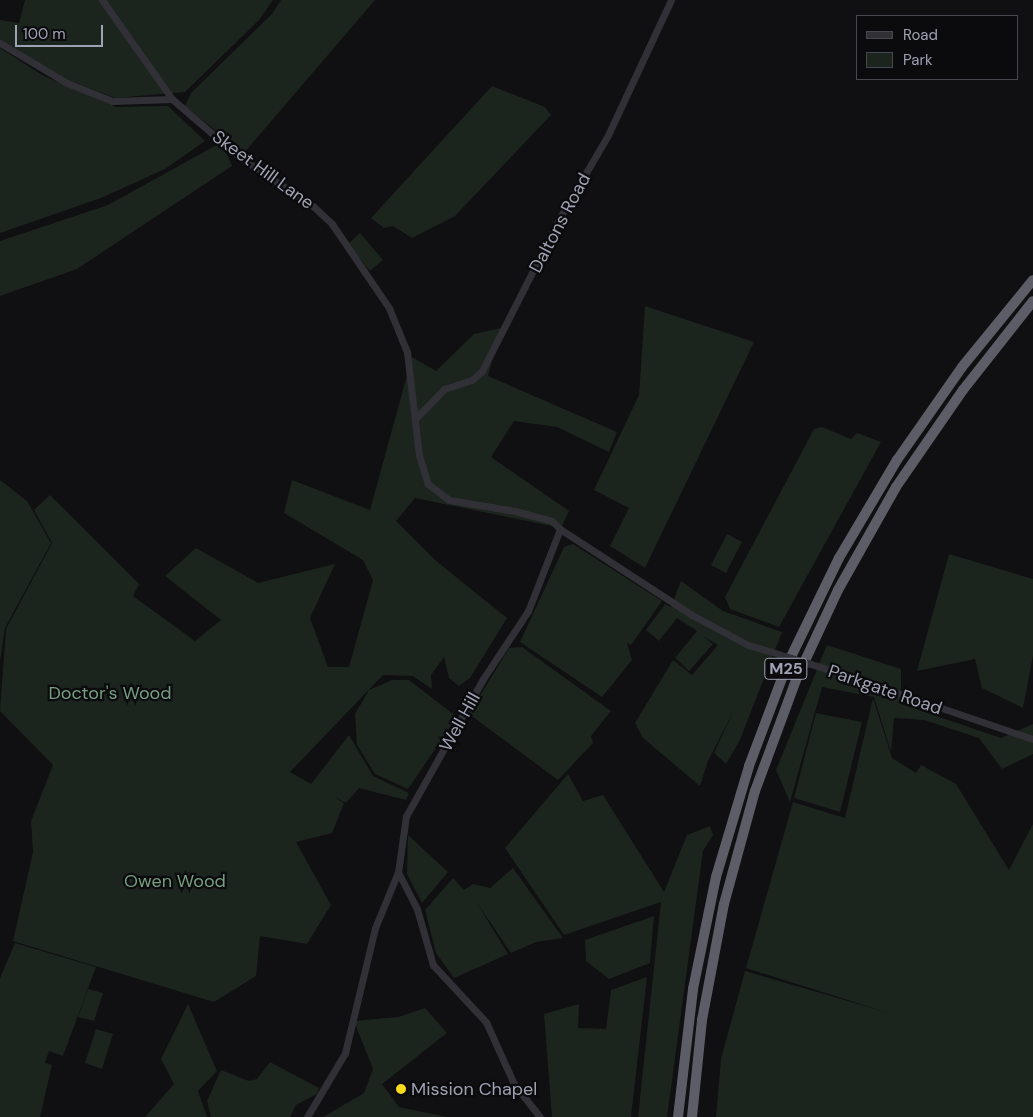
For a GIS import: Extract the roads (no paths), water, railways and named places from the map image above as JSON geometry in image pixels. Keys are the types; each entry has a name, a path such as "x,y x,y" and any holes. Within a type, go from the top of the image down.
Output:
{"highway":[{"name":"M25","path":"678,1117 693,988 714,886 749,766 787,666 839,558 897,460 962,367 1033,280"},
{"name":"M25","path":"692,1117 702,1020 724,904 755,791 796,680 838,590 896,487 963,390 1033,301"}],"street":[{"name":"Skeet Hill Lane","path":"102,0 172,99 237,155 314,207 332,224 389,308 402,335 417,417"},
{"name":"Daltons Road","path":"417,417 444,389 472,380 482,372 559,219 608,136 671,0"},
{"path":"0,43 67,83 112,101 172,99"},
{"path":"417,417 419,455 428,484 449,500 515,511 552,522 560,529"},
{"name":"Parkgate Road","path":"560,529 692,615 748,645 827,669 1033,739"},
{"name":"Well Hill","path":"307,1117 345,1053 376,928 398,872 406,816 413,800 528,611 560,529"},
{"path":"398,872 417,909 433,964 486,1022 514,1084 540,1117"}],"place":[{"name":"Mission Chapel","path":"401,1089"}],"park label":[{"name":"Doctor's Wood","path":"110,693"},
{"name":"Owen Wood","path":"175,881"}]}
